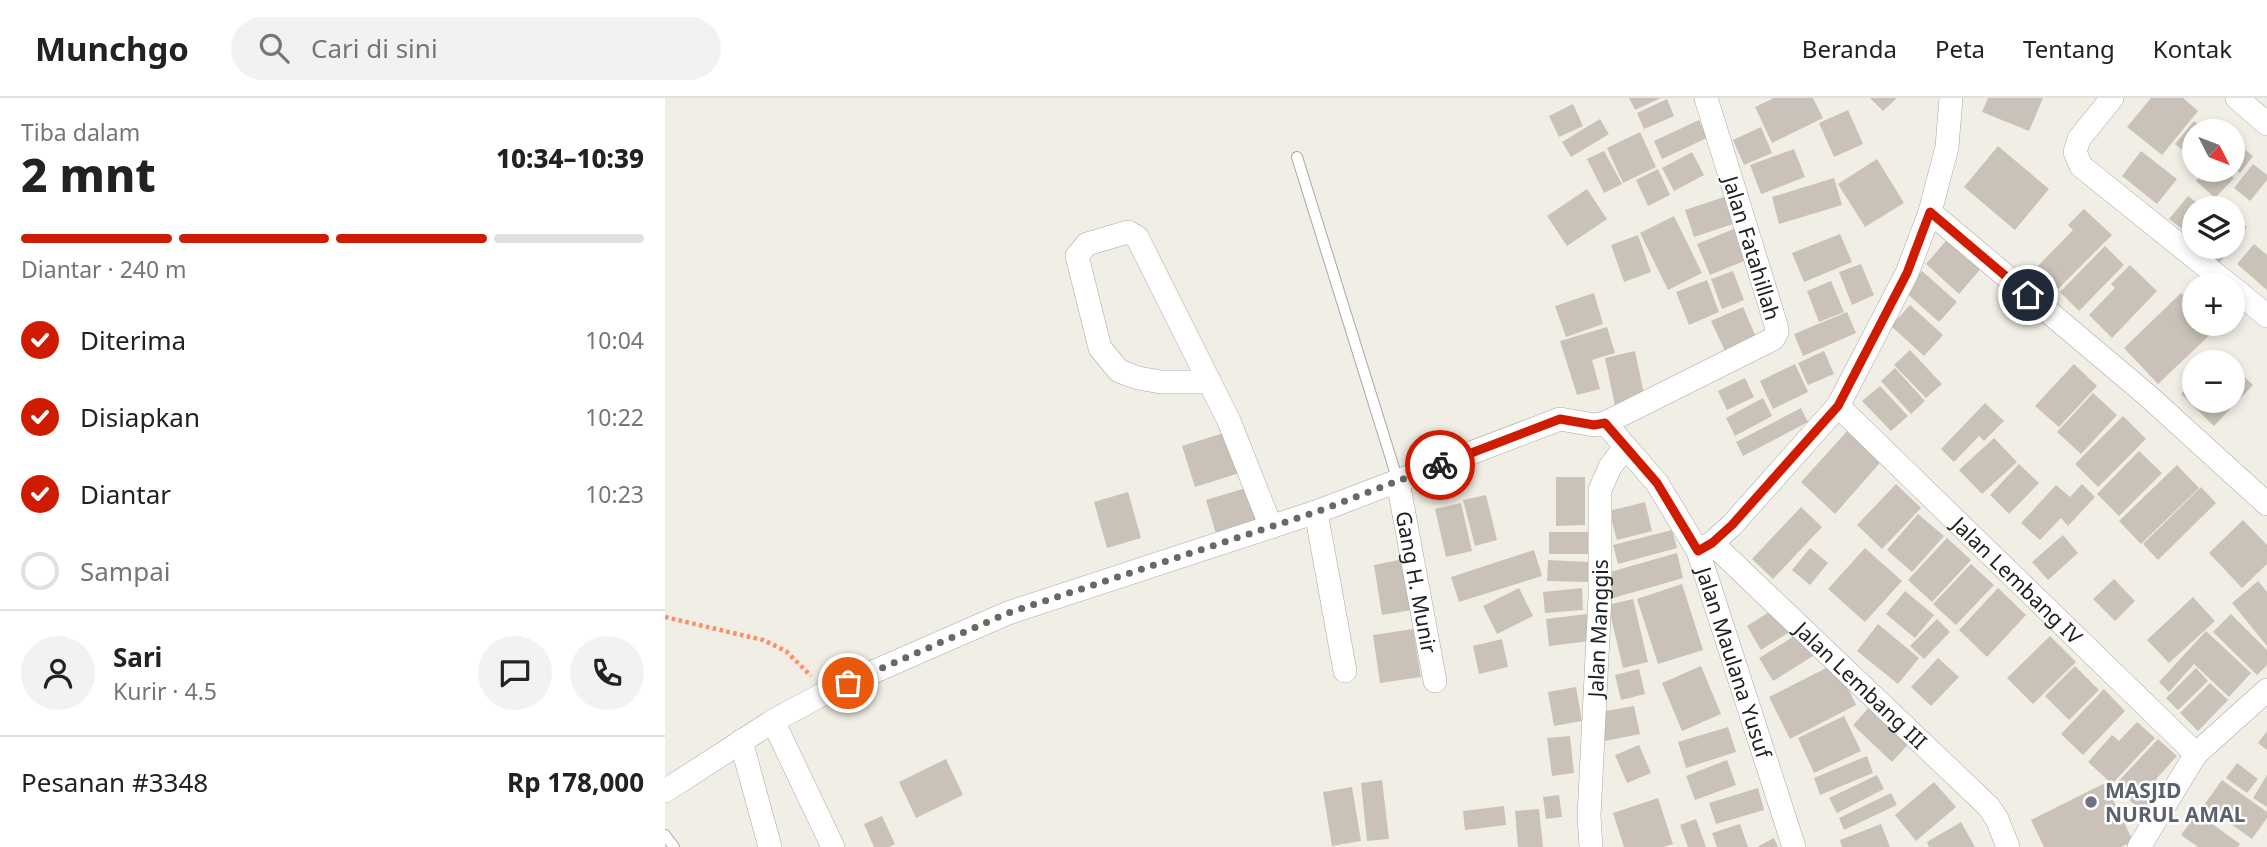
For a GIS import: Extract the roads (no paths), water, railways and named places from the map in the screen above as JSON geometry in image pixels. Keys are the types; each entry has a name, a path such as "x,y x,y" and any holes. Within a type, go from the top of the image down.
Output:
{"street":[{"name":"Jalan Fatahillah","path":"1605,423 1759,347 1773,339 1777,332 1706,98"},
{"path":"1705,547 1732,525 1838,406 1907,273 1930,212 1947,147 1951,98"},
{"path":"2112,98 2079,139 2075,152 2081,166 2214,273"},
{"path":"2237,98 2267,124"},
{"path":"1930,212 2147,395 2267,504"},
{"path":"1210,382 1161,382 1119,371 1100,348 1077,256 1087,244 1128,232 1137,237 1210,382 1229,421 1272,527"},
{"path":"2245,298 2267,316"},
{"name":"Jalan Lembang IV","path":"1838,406 2196,754"},
{"path":"665,791 772,720 825,693 1008,613 1316,512 1560,419 1594,425 1605,423"},
{"name":"Jalan Maulana Yusuf","path":"1605,423 1657,483 1705,547 1794,847"},
{"name":"Jalan Manggis","path":"1589,816 1600,597 1599,490 1610,467 1625,447"},
{"name":"Gang H. Munir","path":"1398,482 1435,681"},
{"path":"1316,512 1345,671"},
{"name":"Jalan Lembang III","path":"1705,547 1989,807 1997,818 2008,847"},
{"path":"2139,847 2196,754 2267,690"},
{"path":"772,720 833,847"},
{"path":"741,741 770,847"},
{"path":"1580,847 1589,816"},
{"path":"1589,816 1591,847"}],"lane":[{"path":"1297,157 1398,482"},
{"path":"665,835 674,847"}],"place":[{"name":"MASJID NURUL AMAL","path":"2091,802"}]}
